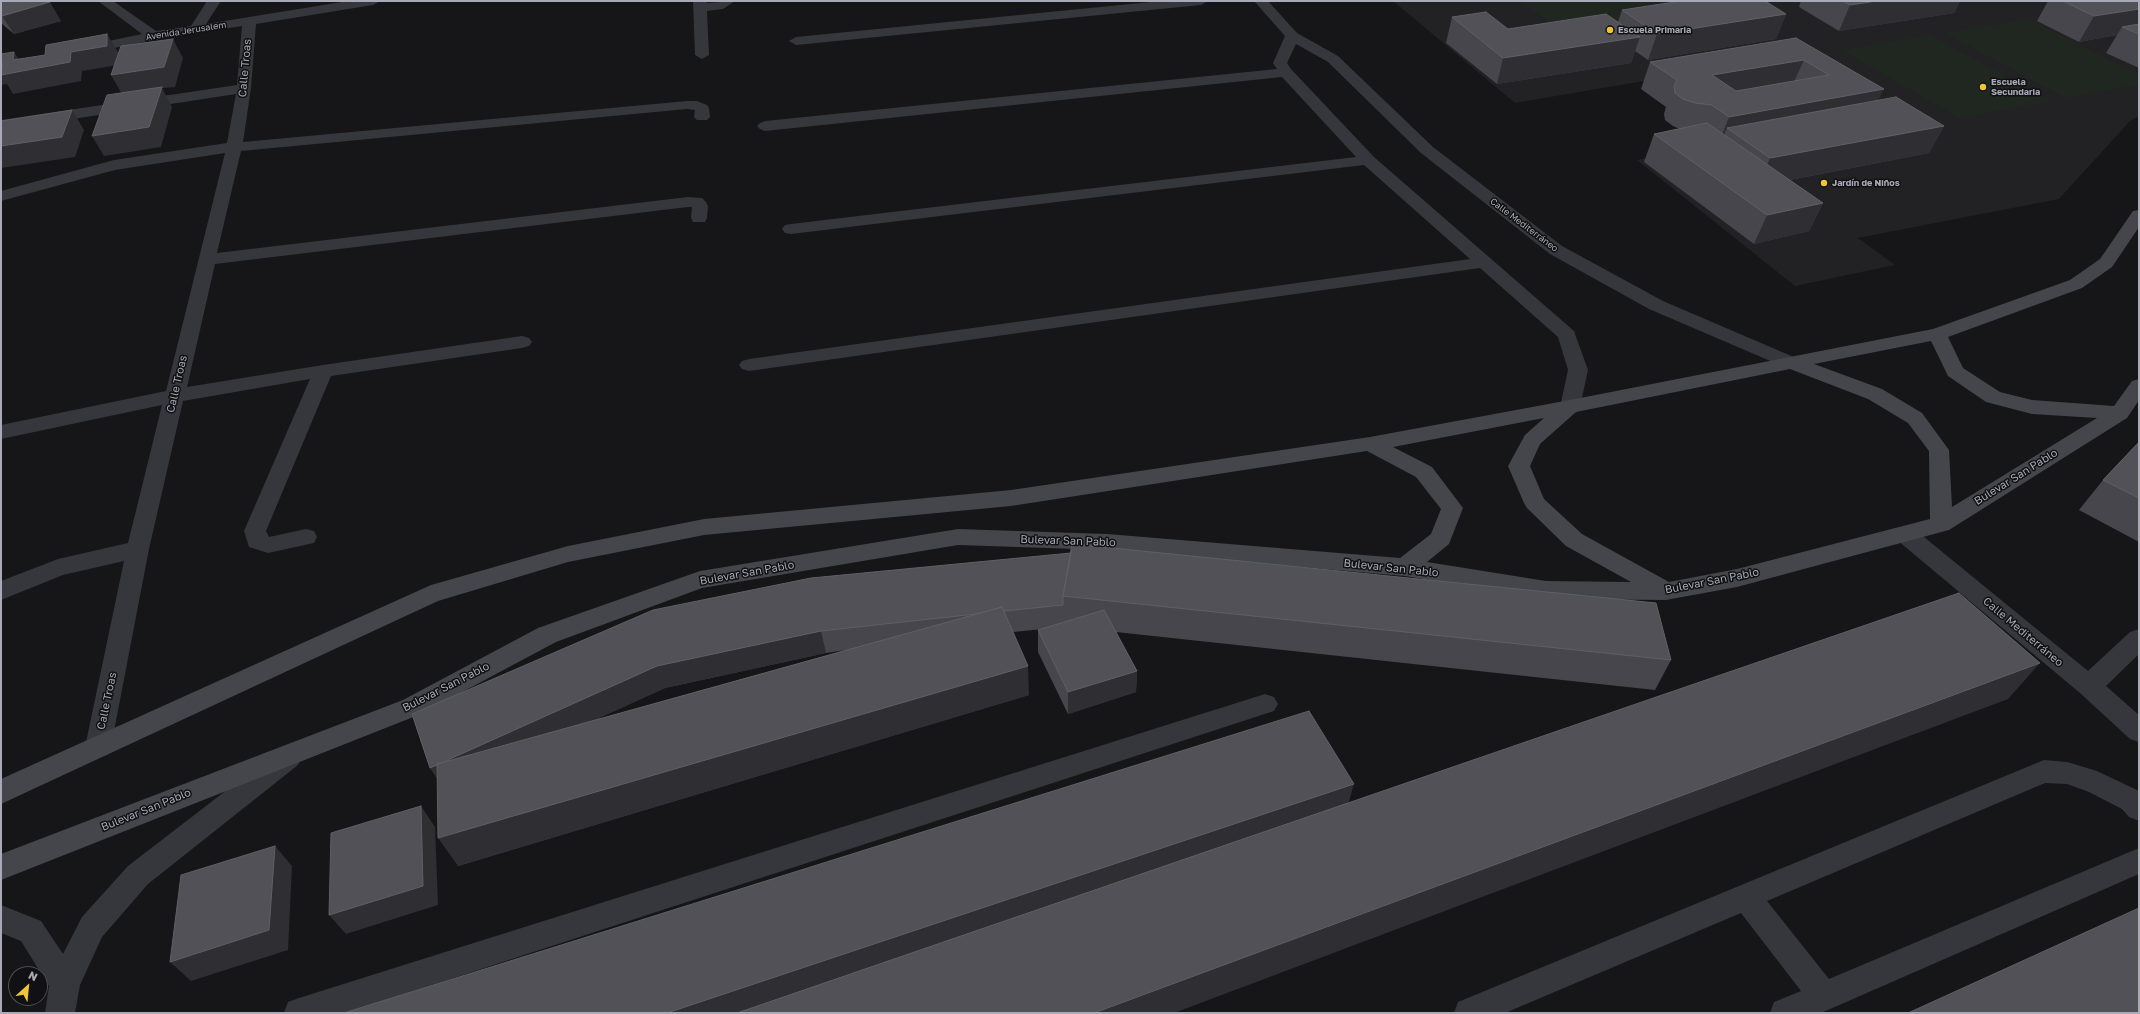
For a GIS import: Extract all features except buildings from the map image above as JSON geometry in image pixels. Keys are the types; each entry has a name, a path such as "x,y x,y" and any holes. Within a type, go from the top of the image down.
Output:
{"street":[{"path":"105,1 153,36"},
{"path":"195,30 214,1"},
{"name":"Avenida Jerusalem","path":"70,52 153,36 373,1"},
{"path":"702,55 700,4 718,6 728,1"},
{"path":"796,41 1201,1"},
{"name":"Calle Mediterráneo","path":"1261,1 1292,36 1333,59 1427,150 1556,250 1656,305 1789,362"},
{"name":"Calle Troas","path":"98,747 138,549 234,147 244,88 249,21"},
{"path":"1292,36 1280,63 1286,72 1368,160 1567,335 1578,370 1570,407 1532,440 1519,466 1535,502 1574,540 1666,591"},
{"path":"765,126 1286,72"},
{"path":"1,125 244,88"},
{"path":"1,196 45,182 114,165 234,147 687,105 697,105 702,108 702,117"},
{"path":"791,229 1368,160"},
{"path":"1,212 45,182"},
{"path":"206,260 688,202 696,202 700,206 699,218"},
{"path":"1,792 431,594 568,554 704,527 1011,498 1370,444 1570,407 1789,362 1937,334 2076,284 2106,262 2139,215"},
{"path":"749,365 1484,262"},
{"path":"1937,334 1955,372 1993,397 2032,407 2120,413"},
{"path":"1,432 174,396 323,371 522,342"},
{"path":"1789,362 1875,394 1914,418 1940,450 1941,524"},
{"path":"306,536 268,546 257,541 254,531 323,371"},
{"name":"Bulevar San Pablo","path":"1,867 412,706 547,635 700,580 958,538 1107,542 1405,568 1546,590 1666,591 1737,578 1941,524 2120,413 2139,385"},
{"path":"1370,444 1424,472 1452,508 1441,538 1405,568"},
{"name":"Calle Mediterráneo","path":"1905,534 2089,686 2139,731"},
{"path":"1,591 58,568 138,549"},
{"path":"2089,686 2139,639"},
{"path":"299,1013 1265,704"},
{"path":"60,1005 92,927 138,875 300,749"},
{"path":"1469,1013 2044,771 2067,773 2097,783 2137,802"},
{"path":"1785,1013 2139,861"},
{"path":"1746,897 1824,996"},
{"path":"1,919 31,931 60,1005"}],"shaded area":[{"path":"1393,1 2139,1 2139,116 2130,121 2059,199 1858,238 1895,265 1795,286 1637,160 1877,118 1779,58 1515,103"},
{"path":"1521,1 1646,1 1666,14 1561,30"},
{"path":"2028,19 2139,74 2139,85 2066,98 1944,33"},
{"path":"1930,35 2052,101 1959,118 1842,50"}],"place":[{"name":"Escuela Primaria","path":"1610,30"},
{"name":"Escuela Secundaria","path":"1983,87"},
{"name":"Jardín de Niños","path":"1824,183"}]}
